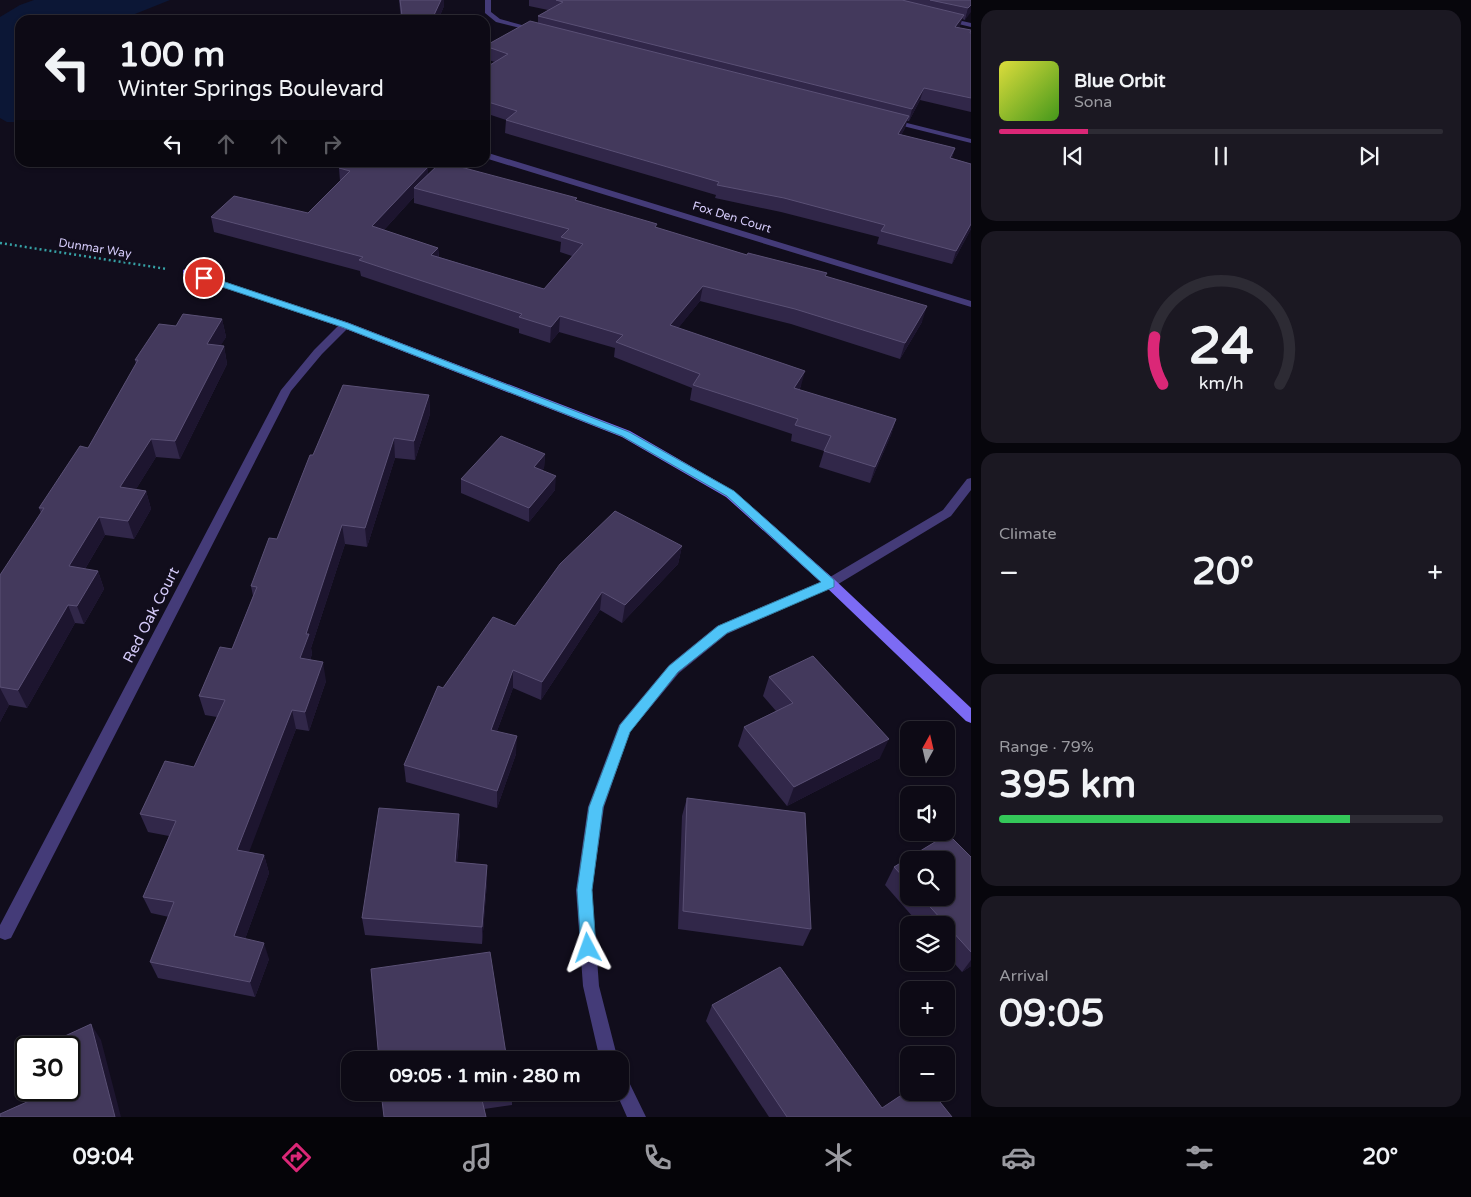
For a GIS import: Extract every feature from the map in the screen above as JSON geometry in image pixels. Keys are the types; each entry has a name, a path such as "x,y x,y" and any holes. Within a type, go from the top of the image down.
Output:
{"street":[{"path":"488,0 488,13 498,21 546,33"},
{"path":"933,17 971,25"},
{"path":"884,119 971,141"},
{"name":"Fox Den Court","path":"490,157 971,304"},
{"path":"186,272 345,325 626,434 730,494 830,584 971,717"},
{"name":"Red Oak Court","path":"5,932 286,390 318,352 345,325"},
{"path":"607,1051 591,986 584,890 596,807 624,729 674,669 722,630 830,584 947,512 971,482"},
{"path":"629,1101 637,1117"}],"path":[{"name":"Dunmar Way","path":"0,243 23,245 186,272"}],"water":[{"path":"34,0 170,0 132,15 15,15 15,122 7,122 0,118 0,17 20,5"}],"building":[{"path":"400,0 441,0 434,15 402,15"},
{"path":"556,0 902,0 964,15 955,27 971,30 971,98 924,88 912,109 538,16 563,2"},
{"path":"930,0 971,0 971,5 968,8"},
{"path":"530,21 909,116 898,134 955,148 950,158 971,164 971,224 956,251 881,231 885,225 784,198 717,185 719,182 506,120 517,111 490,103 490,65 508,54 490,48 490,43"},
{"path":"428,167 372,226 438,248 431,255 544,289 583,244 561,237 569,229 414,188 436,167 461,167 577,198 575,200 657,224 655,227 747,255 748,253 827,273 825,276 927,306 905,343 795,309 703,286 670,325 805,371 794,388 896,419 875,467 824,451 831,436 795,425 798,419 693,385 700,374 616,342 623,335 560,316 551,327 519,317 522,314 359,260 363,257 211,217 234,196 308,213 350,171 339,168"},
{"path":"183,314 222,319 207,344 224,346 175,441 151,439 120,487 146,491 128,521 99,517 69,566 98,571 77,606 68,605 18,690 0,687 0,575 44,508 39,508 80,446 88,448 138,360 135,360 159,324 176,326"},
{"path":"343,385 429,395 414,441 394,438 365,528 342,525 306,634 309,634 300,658 323,662 305,712 292,710 237,850 264,855 234,936 264,943 250,982 150,962 174,902 143,897 176,821 140,814 165,761 194,767 225,700 199,696 220,647 232,649 257,587 251,586 269,538 277,539 310,455 313,455"},
{"path":"501,436 545,454 534,467 556,476 529,508 461,479"},
{"path":"615,511 682,546 625,605 602,592 542,682 513,670 491,730 517,736 497,791 404,765 438,686 443,688 493,617 515,626 560,564"},
{"path":"813,656 889,739 794,787 744,727 793,703 769,677"},
{"path":"687,798 805,813 811,929 683,911"},
{"path":"379,808 459,814 455,862 487,865 482,927 362,918"},
{"path":"937,841 955,841 971,857 971,952 955,934 955,916 938,916 929,906 955,906 955,851 920,851"},
{"path":"900,863 900,873 894,867"},
{"path":"490,952 506,1051 378,1051 371,969"},
{"path":"780,967 882,1108 900,1096 900,1101 939,1101 952,1117 787,1117 712,1005"},
{"path":"91,1024 115,1117 0,1117 0,1114 29,1101 80,1101 80,1036 65,1036"},
{"path":"382,1101 482,1101 486,1117 384,1117"}],"route":[{"path":"204,278 345,325 626,434 730,494 830,584 722,630 674,669 624,729 596,807 584,890 588,948"}]}
